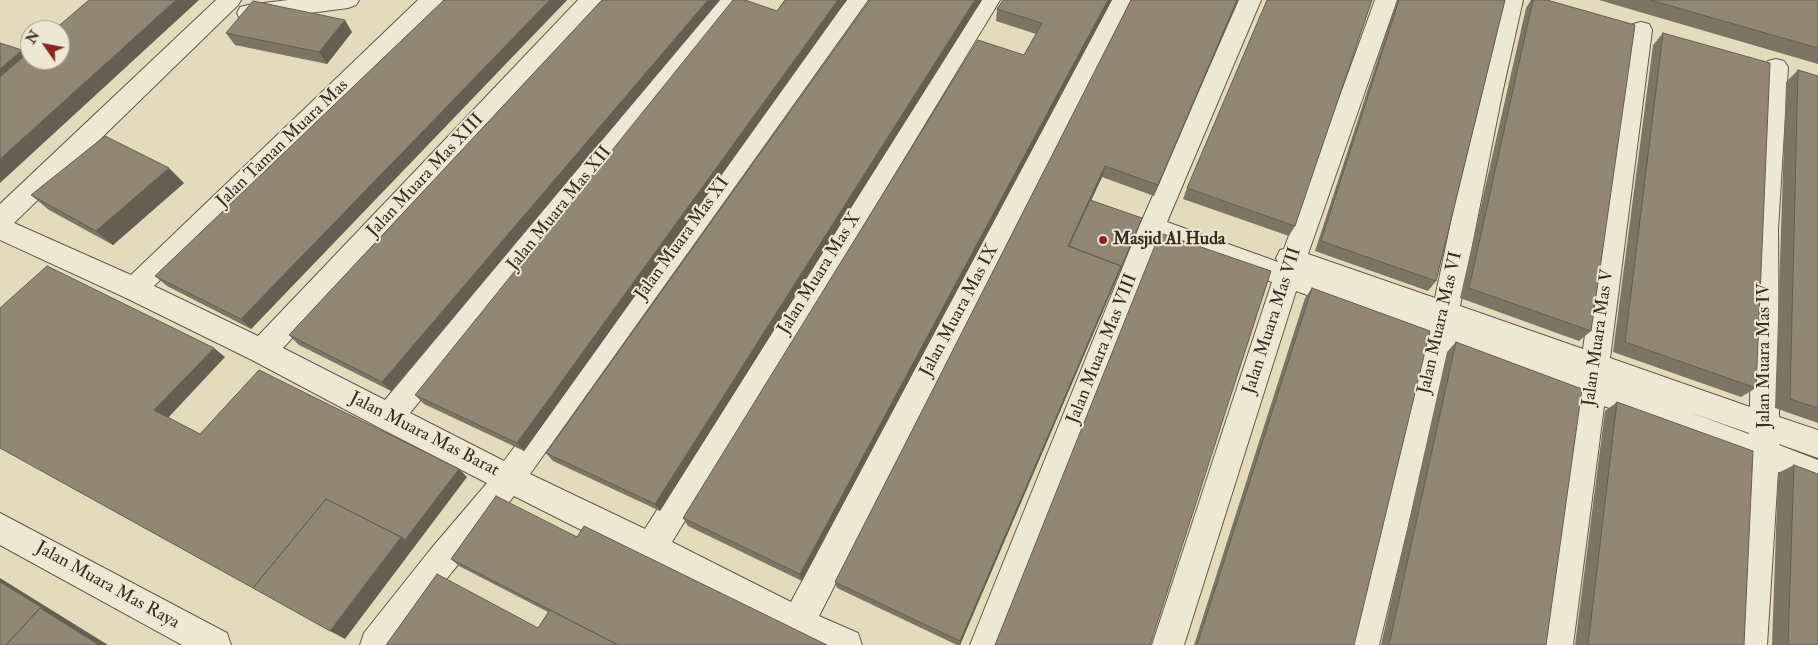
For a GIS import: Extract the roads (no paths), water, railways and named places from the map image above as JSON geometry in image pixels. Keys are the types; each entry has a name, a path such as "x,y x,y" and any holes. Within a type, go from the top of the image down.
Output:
{"street":[{"path":"0,220 230,0"},
{"path":"214,17 348,0"},
{"name":"Jalan Taman Muara Mas","path":"134,289 432,0"},
{"name":"Jalan Muara Mas XIII","path":"262,351 590,0"},
{"name":"Jalan Muara Mas XII","path":"388,418 731,0"},
{"name":"Jalan Muara Mas XI","path":"376,645 441,561 509,479 857,0"},
{"name":"Jalan Muara Mas X","path":"651,548 989,0"},
{"name":"Jalan Muara Mas IX","path":"798,623 1122,0"},
{"name":"Jalan Muara Mas VIII","path":"986,645 1155,220 1250,0"},
{"name":"Jalan Muara Mas VII","path":"1168,645 1290,268 1386,0"},
{"name":"Jalan Muara Mas VI","path":"1363,645 1443,323 1490,94 1523,1"},
{"name":"Jalan Muara Mas V","path":"1557,645 1642,31"},
{"name":"Jalan Muara Mas IV","path":"1751,645 1764,439 1765,229 1775,67"},
{"path":"1155,220 1764,439 1818,474"},
{"name":"Jalan Muara Mas Barat","path":"0,228 134,289 262,351 388,418 509,479 846,645"},
{"path":"1764,439 1818,444"},
{"name":"Jalan Muara Mas Raya","path":"0,528 215,645"}],"place":[{"name":"Masjid Al Huda","path":"1103,240"}]}
